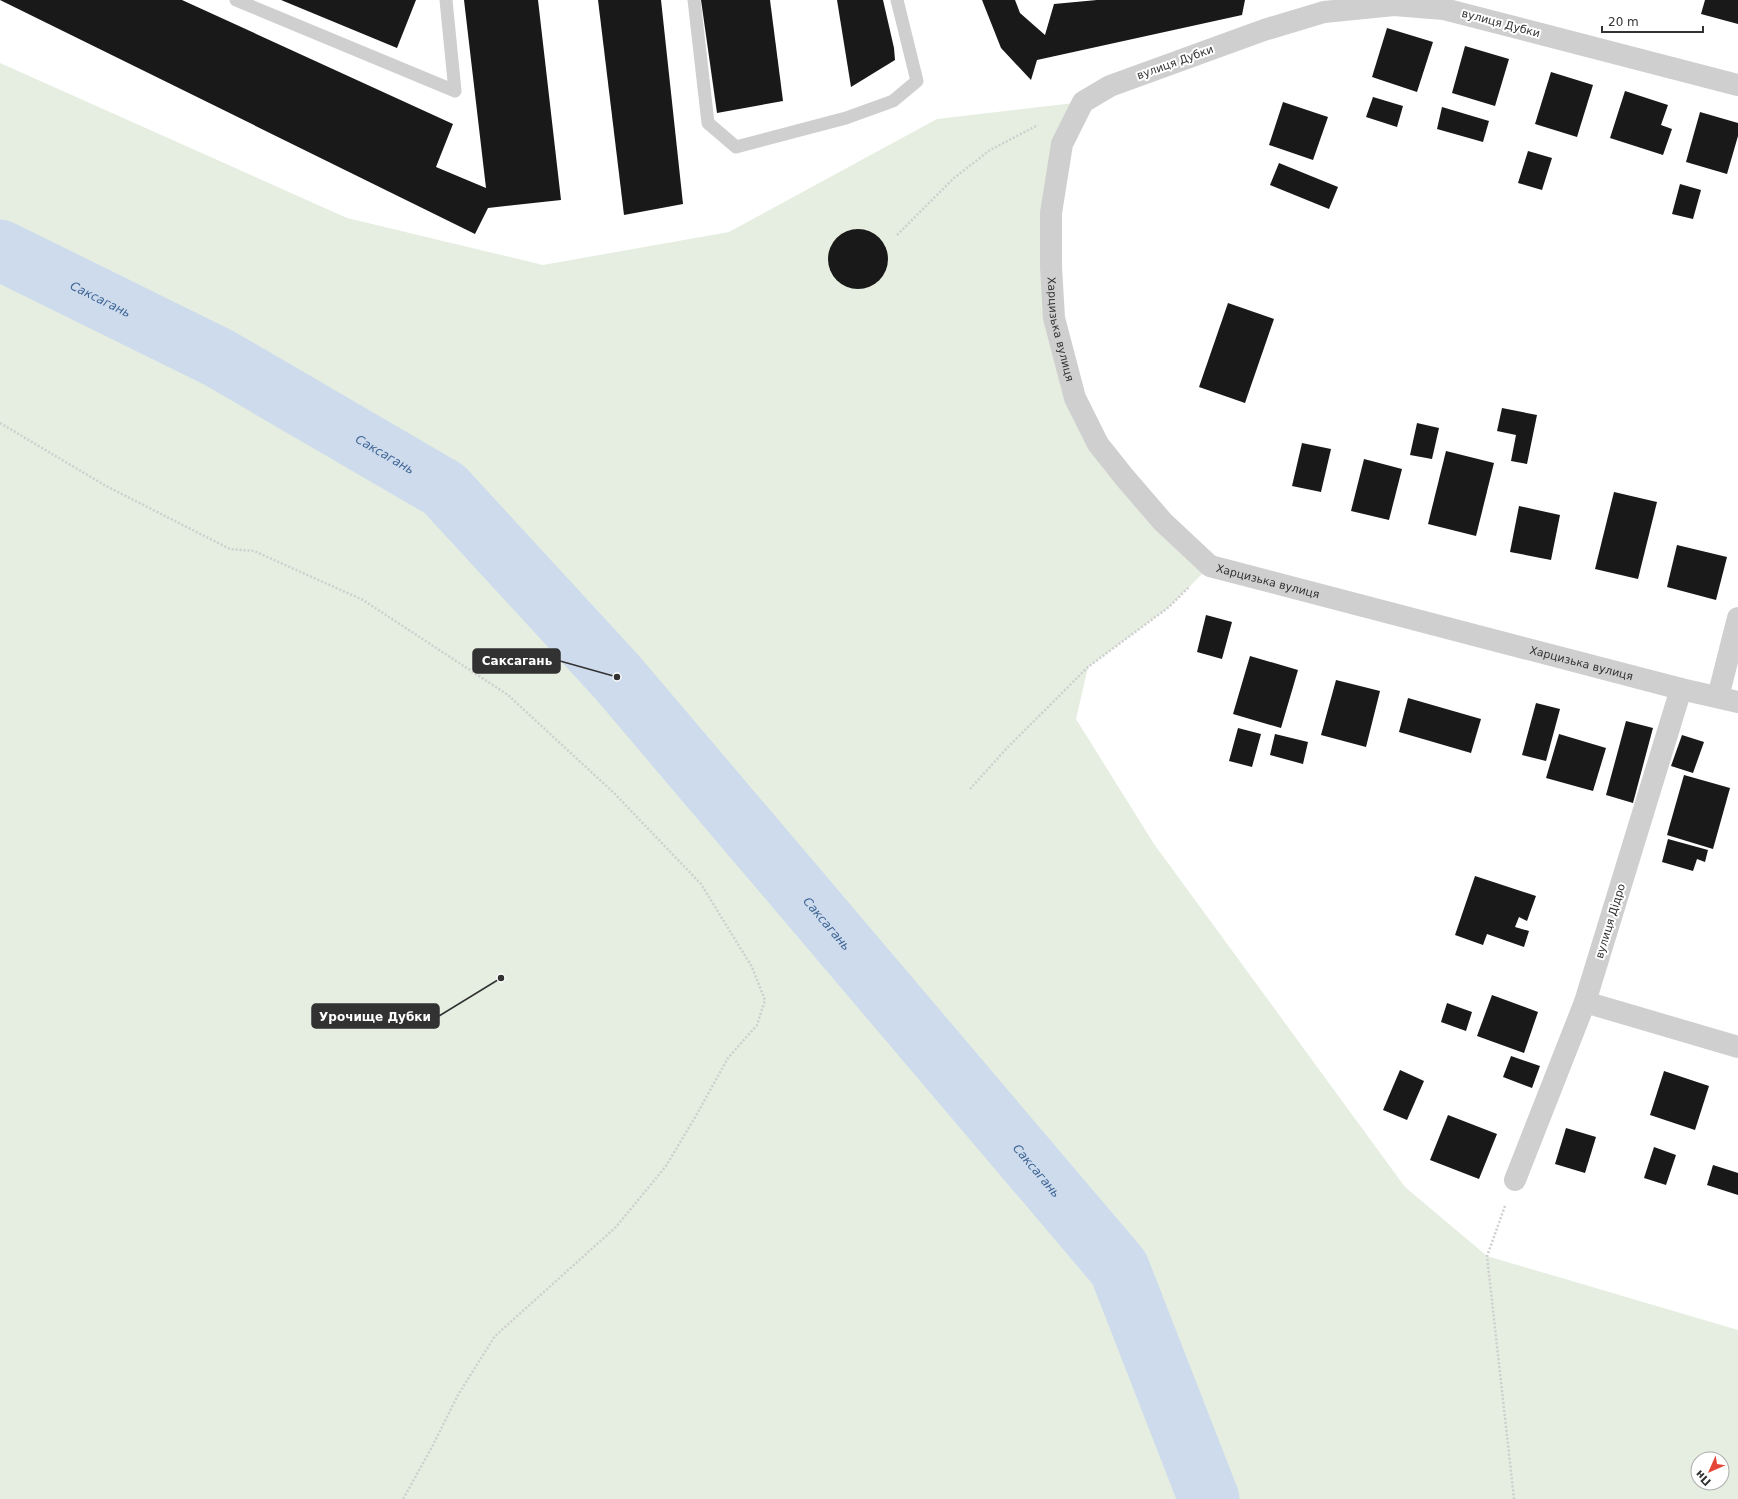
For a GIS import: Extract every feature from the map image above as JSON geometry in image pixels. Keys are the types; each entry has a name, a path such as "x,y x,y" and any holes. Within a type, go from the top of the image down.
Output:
{"street":[{"name":"вулиця Дубки","path":"1082,102 1110,86 1264,30 1325,6 1394,5 1444,9 1738,85"},
{"name":"Харцизька вулиця","path":"1082,102 1062,144 1051,213 1051,267 1054,318 1067,370 1075,398 1098,444 1163,522 1210,566 1728,700"},
{"path":"1728,700 1738,618"},
{"name":"вулиця Дідро","path":"1514,1180 1585,1002 1681,689"},
{"path":"1585,1002 1738,1047"}],"lane":[{"path":"236,0 455,91 446,0"},
{"path":"694,0 708,123 736,147 846,118 893,101 917,81 897,0"}],"path":[{"path":"897,235 954,178 990,150 1043,122"},
{"path":"0,423 106,486 230,549 254,550 363,600 508,695 614,793 701,884 752,967 765,1000 757,1025 728,1058 698,1114 666,1166 616,1227 495,1336 458,1395 432,1447 403,1499"},
{"path":"970,789 1007,748 1088,667 1169,607 1210,566"},
{"path":"1514,1180 1487,1256 1514,1499"}],"shaded area":[{"path":"0,63 347,218 543,265 729,232 937,119 1083,102 1062,144 1051,267 1098,444 1210,566 1169,607 1088,667 1076,719 1154,844 1405,1187 1487,1256 1738,1330 1738,1499 0,1499"}],"building":[{"path":"0,0 182,0 453,124 436,167 486,188 464,0 538,0 561,200 488,208 475,234"},
{"path":"281,0 416,0 397,48"},
{"path":"598,0 661,0 683,204 624,215"},
{"path":"701,0 770,0 783,101 717,113"},
{"path":"837,0 883,0 894,48 895,60 851,87"},
{"path":"982,0 1015,0 1020,13 1045,35 1054,4 1097,0 1245,0 1242,15 1037,60 1031,80 1001,48"},
{"path":"1705,0 1738,0 1738,24 1701,14"},
{"path":"1387,28 1433,42 1417,92 1372,77"},
{"path":"1465,46 1509,59 1495,106 1452,93"},
{"path":"1551,72 1593,85 1577,137 1535,124"},
{"path":"1625,91 1668,105 1661,125 1672,129 1663,155 1610,138"},
{"path":"1373,97 1403,106 1397,127 1366,117"},
{"path":"1283,102 1328,117 1313,160 1269,145"},
{"path":"1442,107 1489,121 1483,142 1437,129"},
{"path":"1700,112 1738,123 1738,136 1727,174 1686,162"},
{"path":"1528,151 1552,158 1542,190 1518,183"},
{"path":"1279,163 1338,187 1329,209 1270,185"},
{"path":"1680,184 1701,190 1693,219 1672,214"},
{"path":"852,229 864,229 875,234 883,242 888,253 886,271 875,284 864,289 852,289 841,284 833,276 828,265 828,253 833,242 841,234"},
{"path":"1228,303 1274,319 1245,403 1199,387"},
{"path":"1502,408 1537,415 1527,464 1511,461 1516,435 1497,431"},
{"path":"1417,423 1439,428 1432,459 1410,455"},
{"path":"1302,443 1331,449 1321,492 1292,486"},
{"path":"1446,451 1494,463 1476,536 1428,524"},
{"path":"1364,459 1402,469 1389,520 1351,511"},
{"path":"1614,492 1657,502 1638,579 1595,569"},
{"path":"1519,506 1560,515 1551,560 1510,552"},
{"path":"1677,545 1727,557 1716,600 1667,587"},
{"path":"1206,615 1232,622 1222,659 1197,652"},
{"path":"1250,656 1298,670 1281,728 1233,714"},
{"path":"1336,680 1380,691 1366,747 1321,735"},
{"path":"1408,698 1481,719 1471,753 1399,732"},
{"path":"1536,703 1560,709 1546,761 1522,755"},
{"path":"1626,721 1653,728 1633,803 1606,795"},
{"path":"1238,728 1261,734 1252,767 1229,761"},
{"path":"1275,734 1308,742 1303,764 1270,755"},
{"path":"1559,734 1606,748 1593,791 1546,778"},
{"path":"1682,735 1704,742 1693,773 1671,766"},
{"path":"1684,775 1730,788 1713,849 1667,835"},
{"path":"1668,839 1708,850 1705,862 1697,859 1693,871 1662,862"},
{"path":"1475,876 1536,896 1527,921 1519,917 1515,927 1529,931 1524,947 1487,934 1483,945 1455,935"},
{"path":"1492,995 1538,1012 1524,1053 1477,1036"},
{"path":"1447,1003 1472,1012 1466,1031 1441,1022"},
{"path":"1511,1056 1540,1066 1532,1088 1503,1077"},
{"path":"1400,1070 1424,1081 1407,1120 1383,1110"},
{"path":"1664,1071 1709,1086 1695,1130 1650,1115"},
{"path":"1448,1115 1497,1134 1479,1179 1430,1160"},
{"path":"1566,1128 1596,1137 1585,1173 1555,1164"},
{"path":"1654,1147 1676,1155 1666,1185 1644,1178"},
{"path":"1713,1165 1738,1173 1738,1195 1707,1185"}],"waterway":[{"name":"Саксагань","path":"0,250 219,358 444,489 617,677 1119,1268 1209,1499"}],"place":[{"name":"Саксагань","path":"617,677"},
{"name":"Урочище Дубки","path":"501,978"}]}
